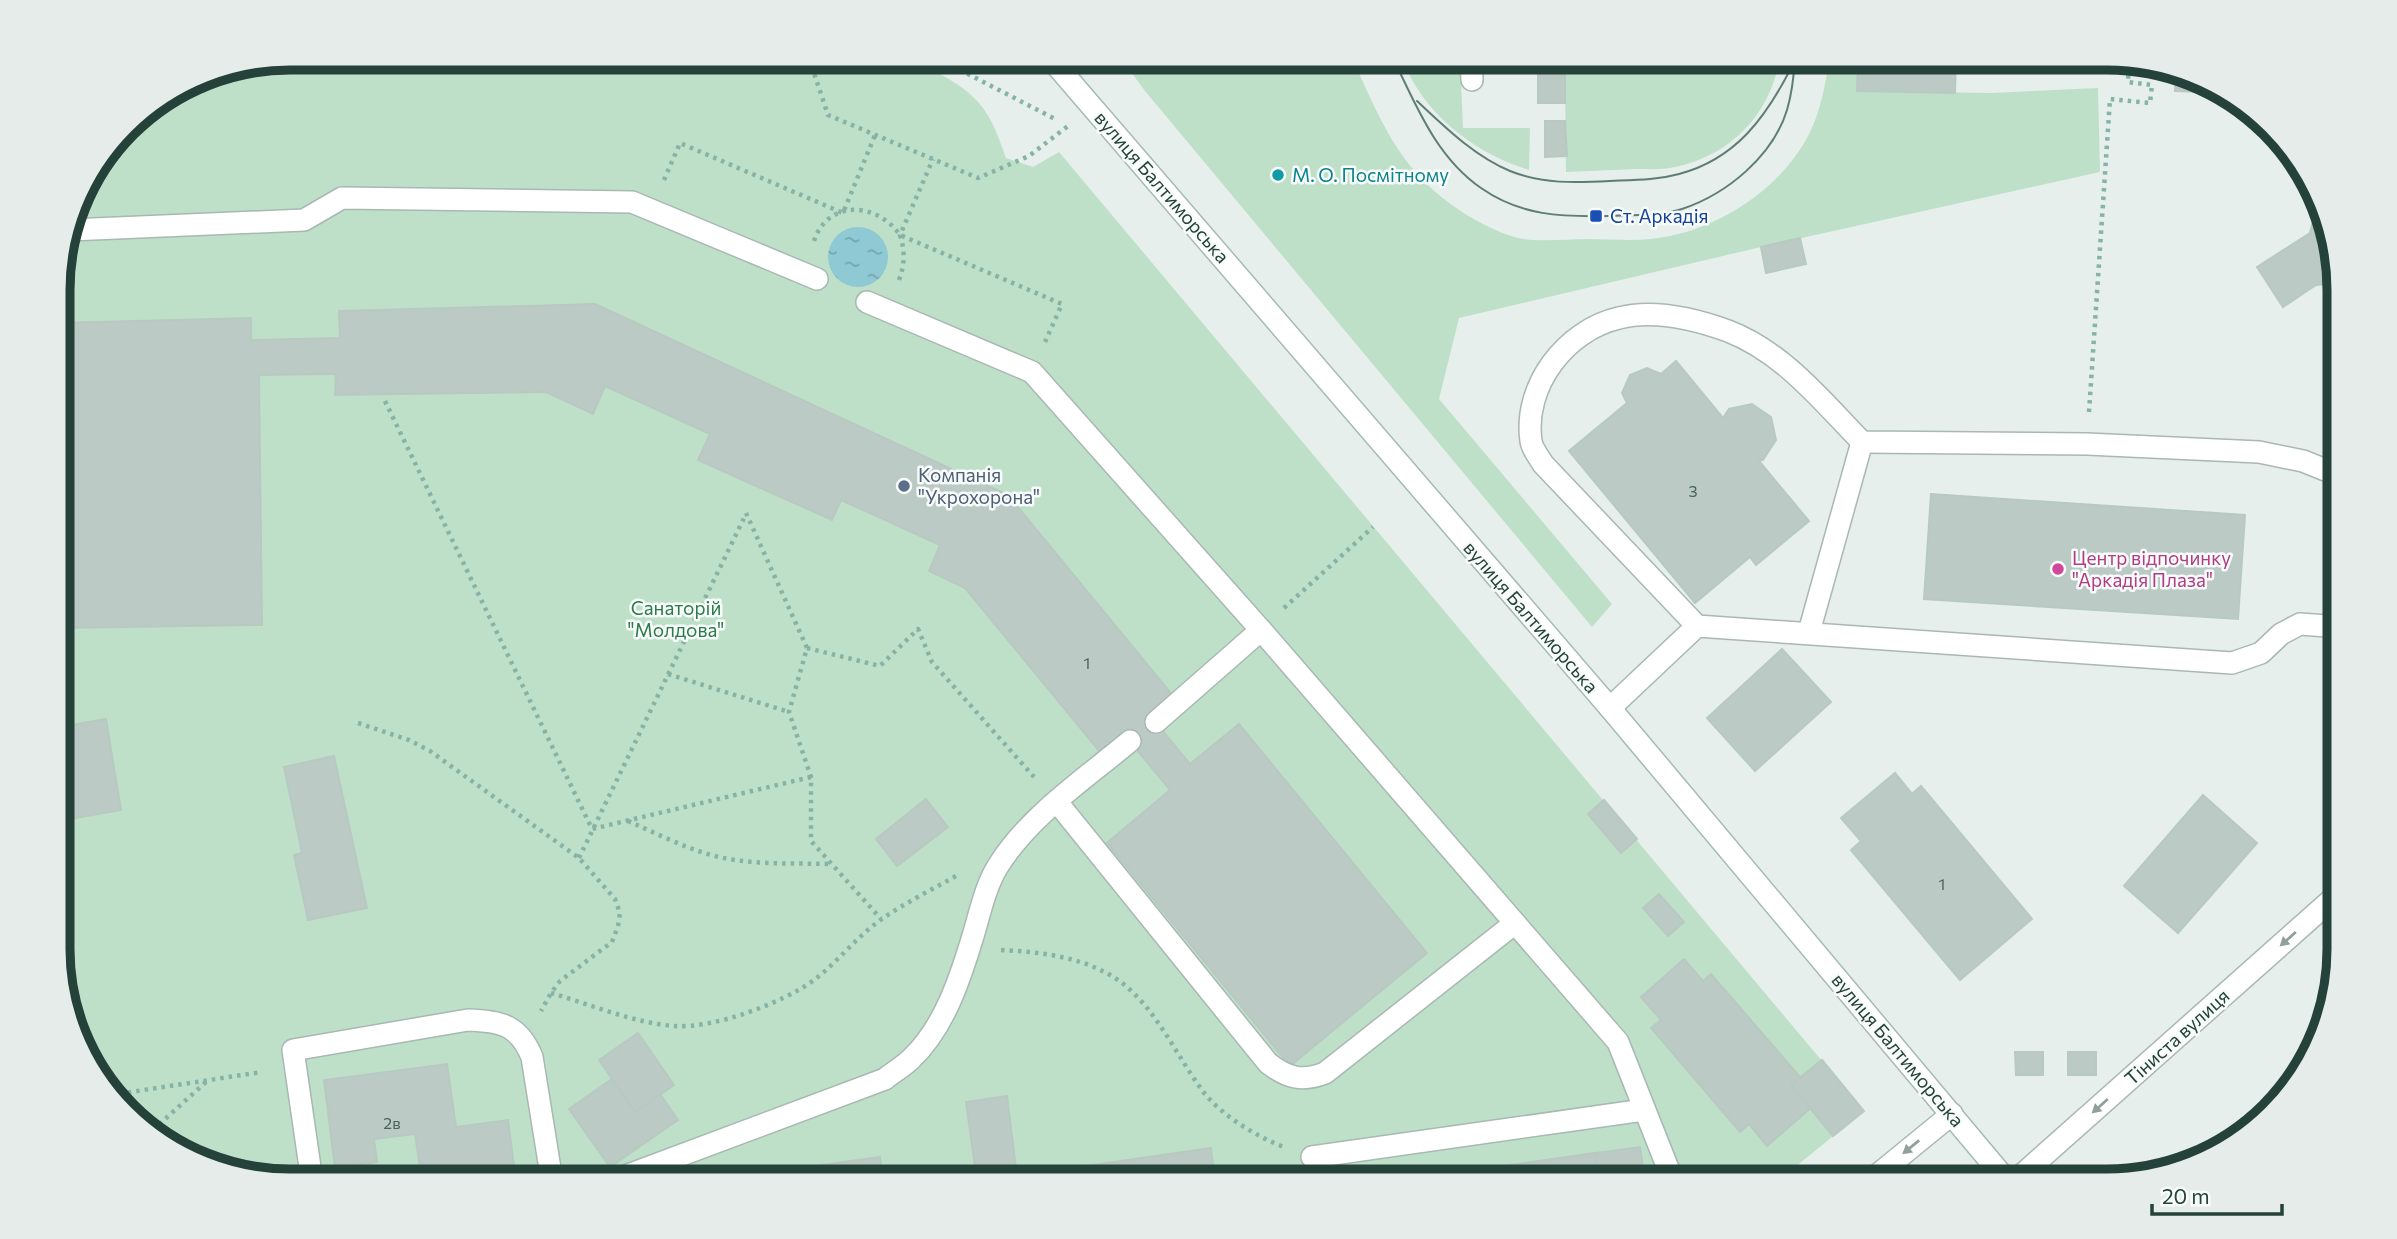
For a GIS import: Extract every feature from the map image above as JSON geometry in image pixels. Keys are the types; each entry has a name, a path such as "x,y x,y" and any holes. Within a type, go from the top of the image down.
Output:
{"main road":[{"name":"вулиця Балтиморська","path":"1060,70 1610,708 1997,1169"},
{"path":"1472,70 1472,80"},
{"path":"78,230 304,220 342,198 632,202 817,279"},
{"path":"866,302 1032,372 1261,630 1618,1042 1668,1169"},
{"path":"2327,471 2303,461 2259,452 2087,444 1862,442 1781,360 1730,332 1694,320 1658,316 1620,317 1587,330 1561,352 1541,381 1530,415 1531,443 1543,464 1697,626 2232,663 2261,653 2281,634 2300,624 2327,626"},
{"path":"1809,632 1862,442"},
{"path":"1610,708 1697,626"},
{"path":"1156,722 1261,630"},
{"path":"644,1169 885,1079 910,1060 930,1038 945,1012 969,949 983,900 997,868 1015,841 1130,741"},
{"path":"1057,802 1268,1063 1290,1077 1301,1079 1325,1073 1515,923"},
{"name":"Тіниста вулиця","path":"2028,1169 2327,904"},
{"path":"310,1169 293,1050 468,1020 490,1020 510,1028 525,1040 533,1057 550,1169"},
{"path":"1312,1157 1644,1110"},
{"path":"1885,1169 1952,1114"}],"path":[{"path":"813,70 828,115 978,178 1028,156 1069,126"},
{"path":"2087,444 2110,99 2150,103 2152,85 2128,82 2129,71"},
{"path":"843,212 875,135"},
{"path":"652,210 680,143 843,212"},
{"path":"900,235 933,159"},
{"path":"817,279 811,253 815,237 823,225 849,210 879,214 891,223 900,235 905,249 904,265 900,279 890,290 877,300 866,302"},
{"path":"900,235 1062,304 1032,372"},
{"path":"385,401 593,829"},
{"path":"579,858 746,513 807,648 789,712 811,777 811,841 881,919"},
{"path":"1261,630 1373,527"},
{"path":"807,648 880,666 918,629 932,662 1057,802"},
{"path":"668,674 789,712"},
{"path":"358,723 409,740 430,751 579,858 615,899 620,913 611,942 560,982 525,1040"},
{"path":"593,829 811,777"},
{"path":"628,820 699,851 727,859 758,863 832,864"},
{"path":"551,993 653,1023 676,1026 712,1023 789,995 814,980 881,919 959,874"},
{"path":"969,949 1037,952 1078,960 1119,981 1153,1015 1203,1093 1233,1119 1270,1142 1312,1157"},
{"path":"124,1092 296,1067"},
{"path":"159,1125 208,1080"}],"green space":[{"name":"Санаторій \"Молдова\"","path":"275,70 929,70 939,74 961,87 979,103 995,129 1006,158 1033,167 1059,152 1864,1111 1793,1169 290,1169 233,1162 193,1146 168,1132 145,1114 107,1071 82,1020 72,978 70,275 77,233 99,180 115,156 145,125 180,99 219,82"},
{"path":"1130,70 1357,70 1381,120 1403,157 1417,174 1433,190 1468,215 1496,230 1524,239 1651,239 1698,228 1743,206 1781,174 1796,155 1809,134 1820,107 1828,70 1858,70 1858,91 1991,93 2098,88 2100,172 1761,247 1459,318 1439,399 1612,604 1592,627"},
{"path":"1407,70 1461,70 1463,128 1530,128 1529,170 1489,153 1452,128 1436,113"},
{"path":"1565,70 1777,70 1757,114 1731,142 1714,153 1666,169 1566,172"}],"water":[{"path":"852,227 864,227 883,240 888,257 886,269 875,282 864,287 852,287 833,274 828,263 828,251 841,232"}],"building":[{"path":"1538,70 1565,70 1565,103 1538,103"},
{"path":"1858,70 1956,70 1955,93 1857,91"},
{"path":"2176,81 2202,92 2175,91"},
{"path":"1545,121 1565,121 1567,156 1545,157"},
{"path":"2314,217 2320,233 2327,284 2316,285 2283,307 2257,267 2310,233"},
{"path":"1800,238 1806,264 1766,273 1761,247"},
{"path":"595,304 1008,495 1175,698 1151,717 1190,764 1239,724 1427,953 1290,1066 1107,843 1170,790 1123,733 1100,752 965,588 929,571 940,545 841,500 832,520 698,460 710,434 605,386 593,414 546,392 335,395 336,374 259,375 262,625 70,628 70,323 251,318 251,340 340,338 339,311"},
{"path":"1676,361 1723,418 1729,409 1752,404 1771,417 1776,440 1763,460 1759,461 1809,521 1756,565 1750,557 1695,603 1569,451 1627,403 1622,393 1630,375 1647,368 1661,374"},
{"path":"1931,494 2245,515 2238,619 1924,599"},
{"path":"1782,649 1831,702 1755,771 1707,718"},
{"path":"106,719 121,810 70,819 70,725"},
{"path":"334,756 367,908 308,920 294,855 302,853 284,767"},
{"path":"1895,773 1912,794 1921,786 2032,919 1960,980 1851,850 1861,841 1841,818"},
{"path":"2203,795 2257,843 2178,933 2124,886"},
{"path":"926,799 948,827 897,866 876,839"},
{"path":"1604,800 1637,839 1621,853 1588,814"},
{"path":"1659,894 1684,922 1668,936 1643,908"},
{"path":"1684,959 1703,981 1711,974 1800,1077 1791,1085 1811,1108 1767,1146 1749,1124 1740,1132 1651,1028 1661,1020 1641,997"},
{"path":"638,1033 674,1085 635,1112 599,1060"},
{"path":"2015,1052 2043,1052 2043,1075 2016,1075"},
{"path":"2068,1052 2096,1052 2096,1075 2068,1075"},
{"path":"1822,1060 1864,1111 1833,1136 1791,1085"},
{"path":"447,1064 456,1127 508,1120 514,1169 420,1169 415,1134 374,1139 377,1162 335,1168 324,1080"},
{"path":"612,1079 635,1112 660,1094 678,1120 610,1167 569,1109"},
{"path":"1007,1096 1016,1169 975,1169 966,1102"},
{"path":"1640,1147 1643,1169 1597,1169 1595,1153"},
{"path":"1211,1148 1214,1169 1066,1169"},
{"path":"1595,1153 1597,1169 1482,1169"},
{"path":"880,1157 882,1169 793,1169"}],"tram line":[{"path":"1399,70 1439,146 1465,175 1481,188 1511,204 1542,213 1591,216 1645,215 1682,209 1715,194 1731,183 1759,158 1780,127 1787,110 1794,70"},
{"path":"1417,101 1472,149 1510,171 1547,180 1572,182 1645,179 1671,176 1699,167 1733,147 1760,119 1790,70"}],"place":[{"name":"М. О. Посмітному","path":"1278,175"},
{"name":"Ст. Аркадія","path":"1596,216"},
{"name":"Компанія \"Укрохорона\"","path":"904,486"},
{"name":"Центр відпочинку \"Аркадія Плаза\"","path":"2058,569"}]}
